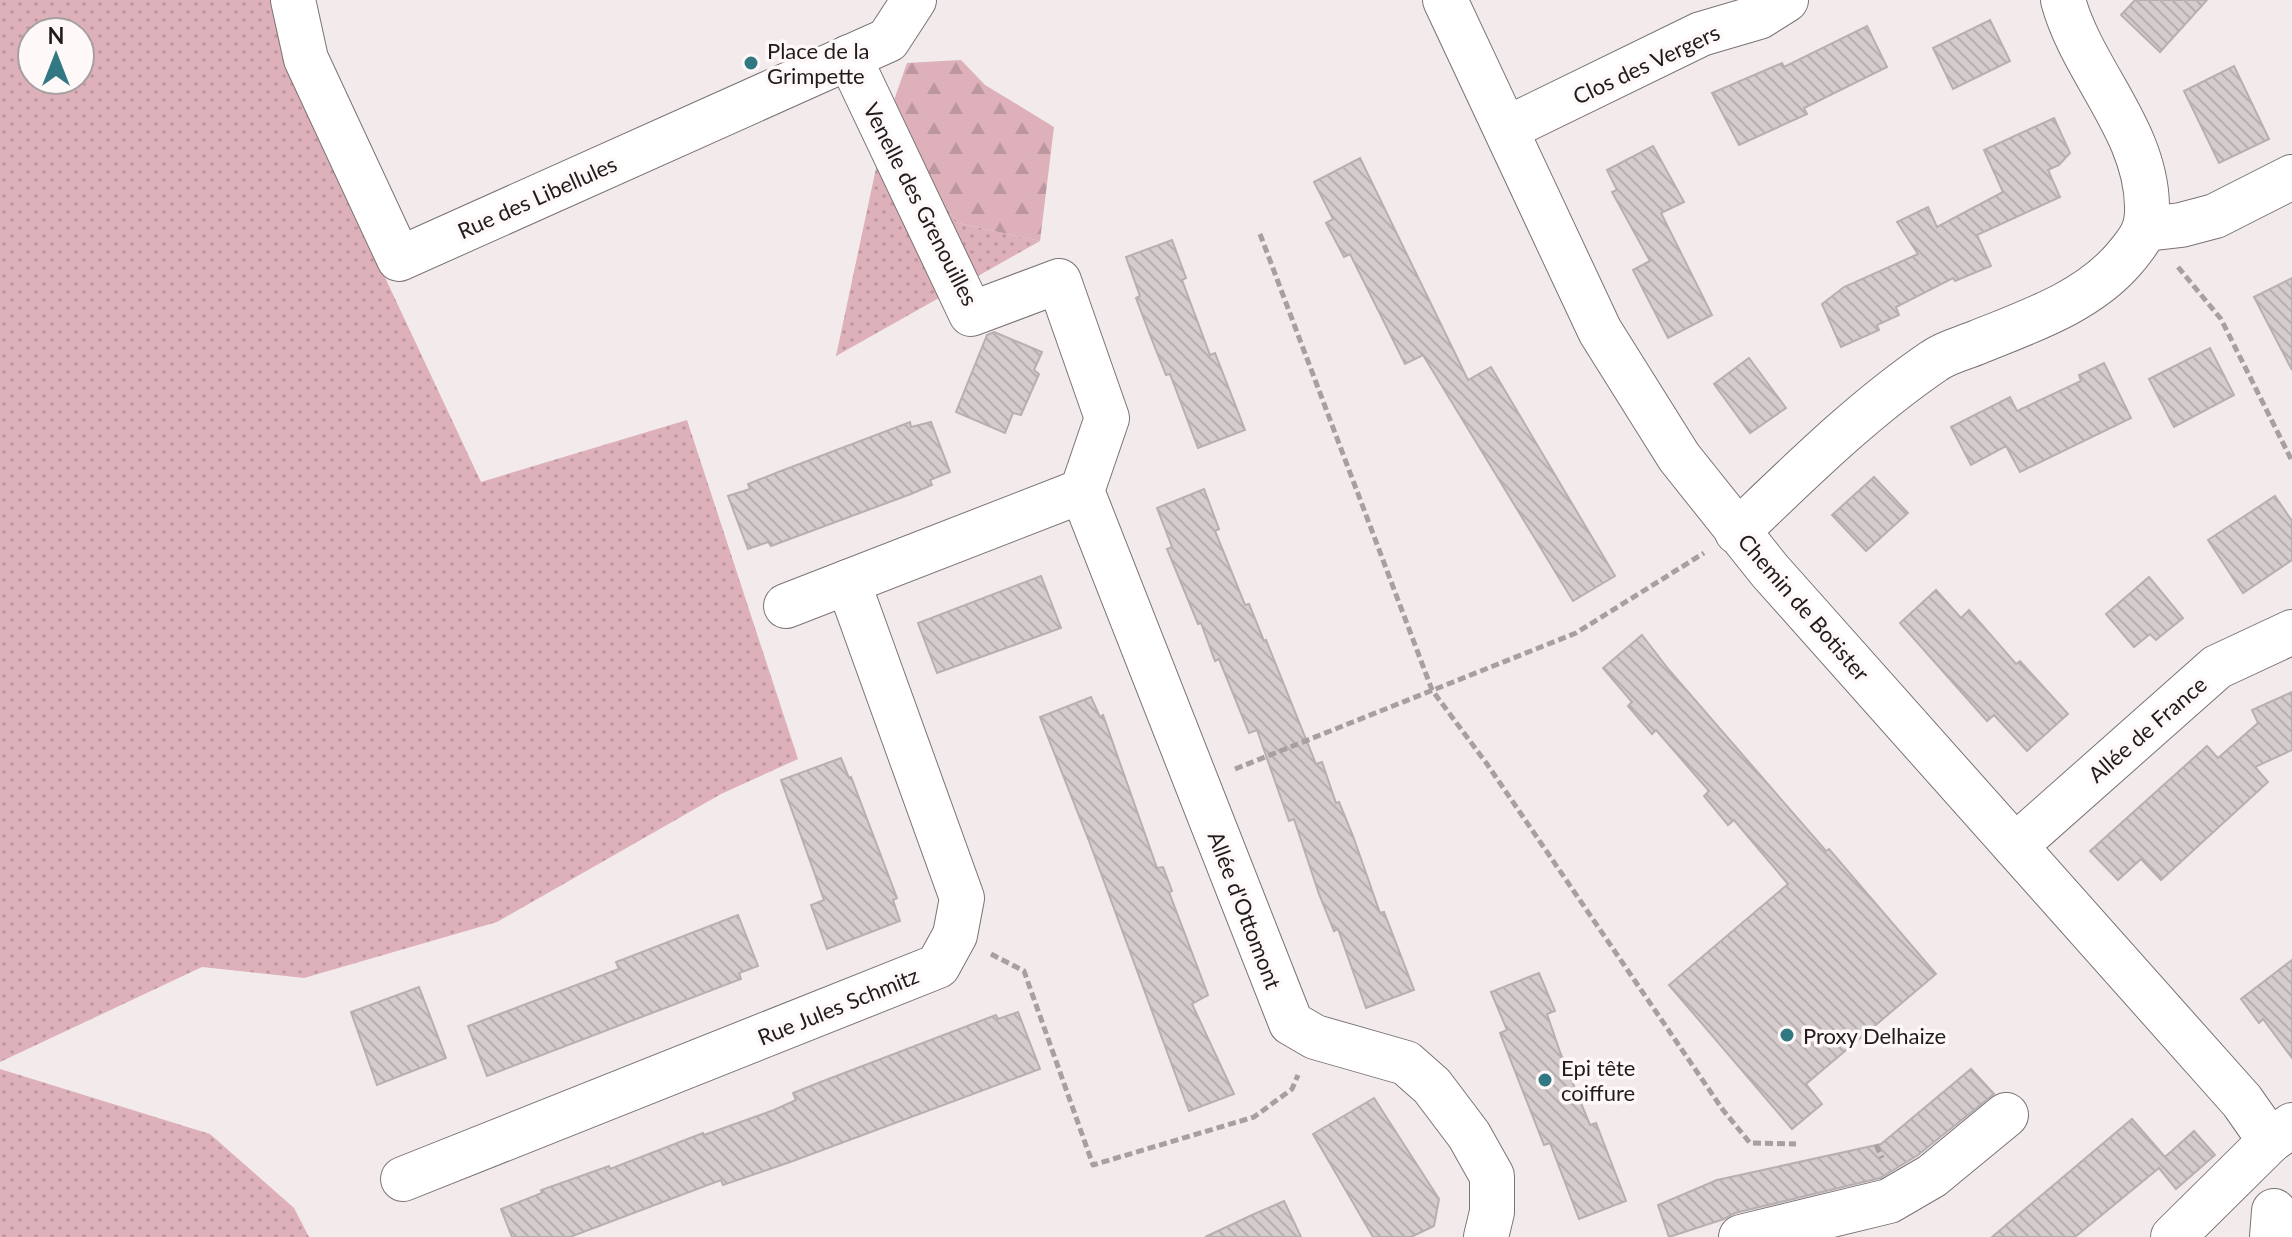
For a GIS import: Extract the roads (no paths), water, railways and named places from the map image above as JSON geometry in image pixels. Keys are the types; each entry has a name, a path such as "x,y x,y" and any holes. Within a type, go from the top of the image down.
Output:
{"street":[{"name":"Rue des Libellules","path":"293,0 306,59 399,259 888,40 914,0"},
{"name":"Chemin de Botister","path":"1445,0 1600,331 1679,457 1737,532 2242,1101 2281,1133"},
{"name":"Clos des Vergers","path":"1506,129 1701,34 1759,17 1786,0"},
{"path":"1737,532 1835,438 1936,358 2028,322 2080,297 2113,273 2146,229 2145,188 2135,149 2070,25 2063,0"},
{"name":"Venelle des Grenouilles","path":"849,57 971,314 1059,281 1107,418 1082,491"},
{"path":"2146,229 2181,225 2215,216 2292,177"},
{"path":"786,606 1082,491"},
{"name":"Allée d'Ottomont","path":"1082,491 1291,1023 1315,1037 1406,1063 1432,1086 1469,1135 1492,1176 1492,1212 1486,1237"},
{"name":"Rue Jules Schmitz","path":"403,1179 938,966 955,935 962,898 848,582"},
{"name":"Allée de France","path":"2015,846 2217,667 2292,632"},
{"path":"1741,1237 1889,1201 1932,1176 2006,1115"},
{"path":"2173,1237 2281,1133"}],"place":[{"name":"Place de la Grimpette","path":"751,63"},
{"name":"Proxy Delhaize","path":"1787,1035"},
{"name":"Epi tête coiffure","path":"1545,1080"}]}
